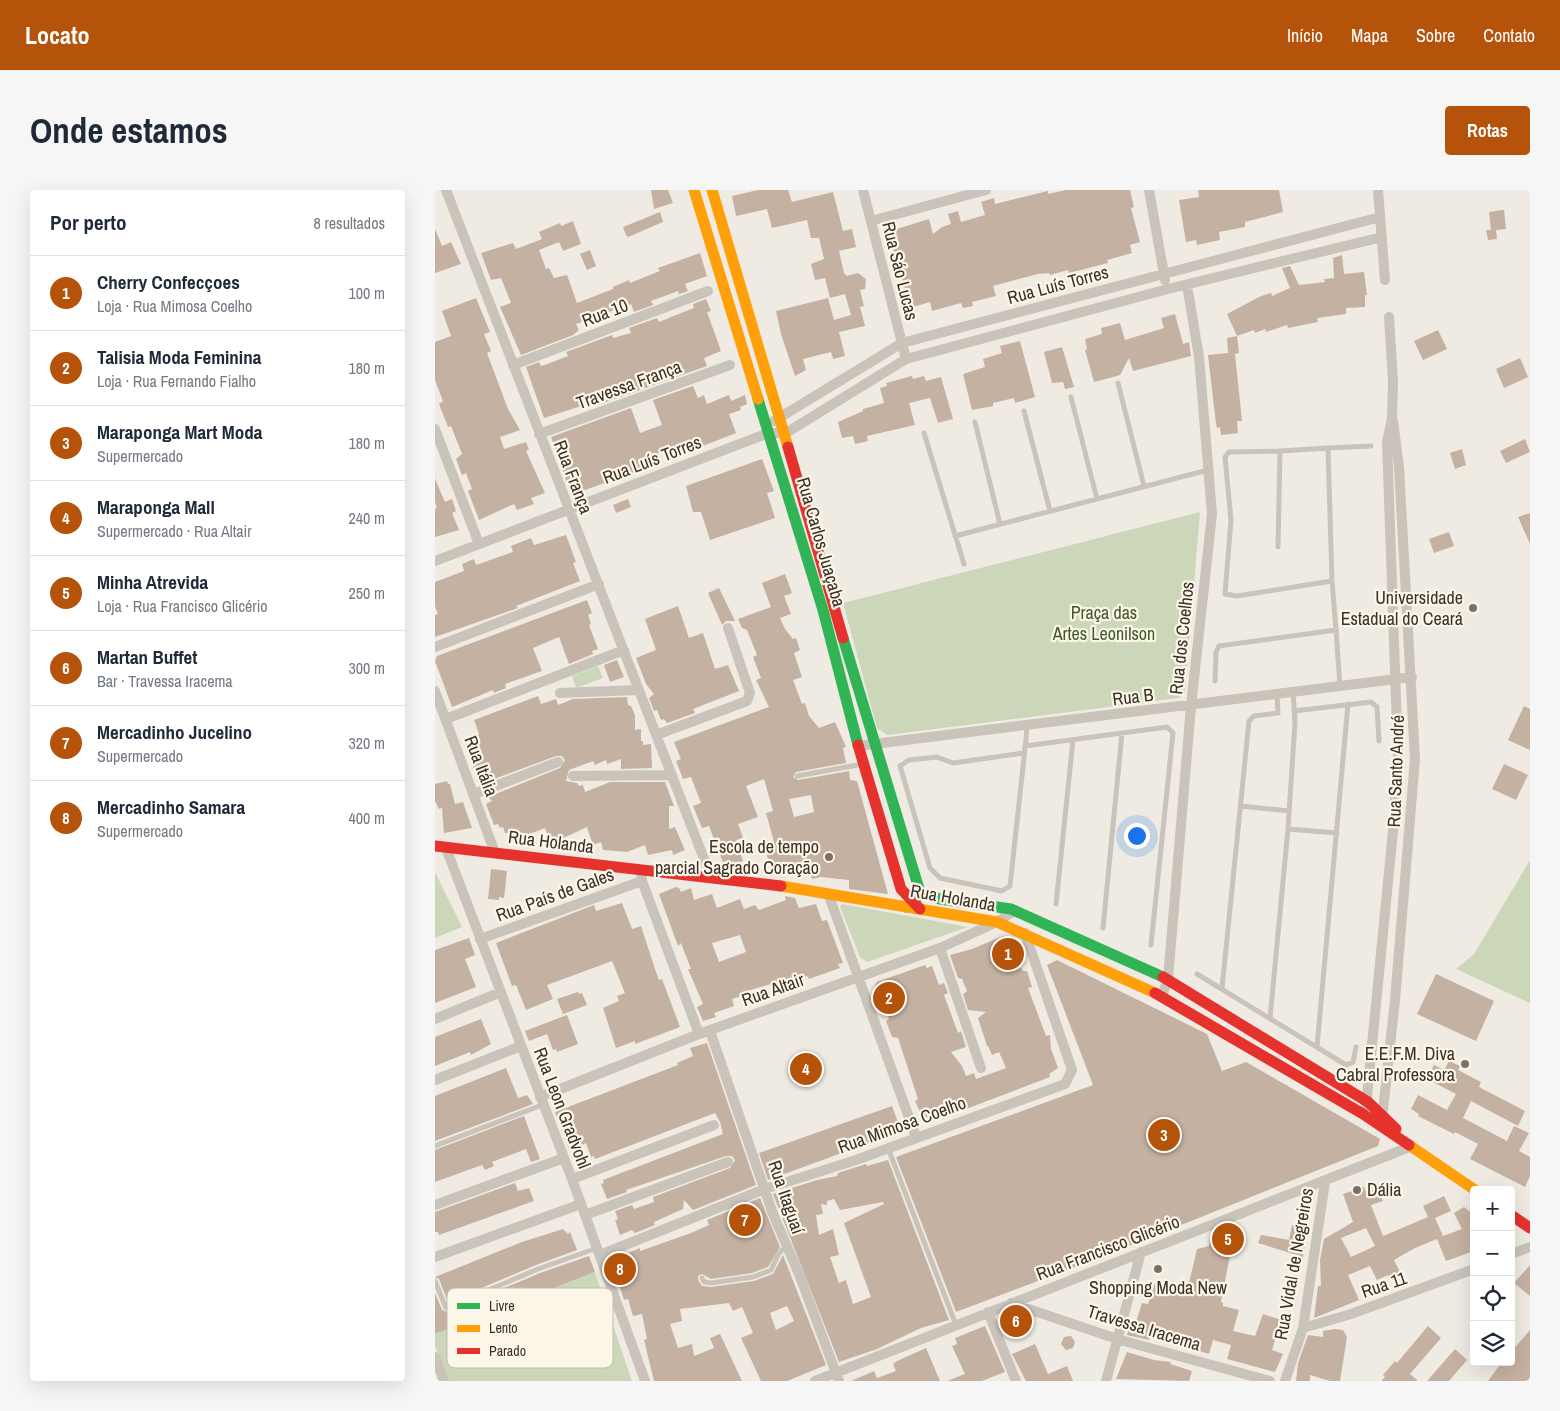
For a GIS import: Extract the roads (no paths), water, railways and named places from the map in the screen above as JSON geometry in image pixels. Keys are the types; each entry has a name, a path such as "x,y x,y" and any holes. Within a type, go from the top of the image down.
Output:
{"street":[{"name":"Rua França","path":"446,190 711,877"},
{"name":"Rua Carlos Juaçaba","path":"712,190 786,433 874,745 920,892"},
{"name":"Rua Sáo Lucas","path":"863,190 906,359"},
{"path":"871,220 986,190"},
{"path":"1149,190 1163,274 1168,289"},
{"path":"1377,190 1385,280"},
{"name":"Rua Carlos Juaçaba","path":"697,191 768,433 780,465 823,610 858,746 901,889 913,907"},
{"name":"Rua Luís Torres","path":"768,433 774,422 781,417 902,343 1380,217"},
{"name":"Rua Luís Torres","path":"435,561 768,433 786,433 906,359 1168,289 1382,238"},
{"name":"Rua dos Coelhos","path":"1161,996 1168,979 1191,706 1212,514 1199,357 1187,285"},
{"name":"Rua 10","path":"513,364 708,291"},
{"name":"Rua Santo André","path":"1382,1120 1411,827 1415,759 1399,467 1392,418 1393,382 1389,317"},
{"name":"Travessa França","path":"539,434 730,365"},
{"name":"Rua Santo André","path":"1363,1114 1368,1102 1398,756 1387,442 1392,418"},
{"path":"435,429 479,544"},
{"path":"435,647 599,584"},
{"path":"655,735 747,701 750,693 728,628"},
{"path":"446,720 624,650"},
{"name":"Rua B","path":"858,746 1191,706 1395,678 1412,678"},
{"path":"560,693 639,690"},
{"name":"Rua Itália","path":"435,691 495,853"},
{"path":"474,794 558,762"},
{"path":"573,776 673,775"},
{"name":"Rua Holanda","path":"440,847 495,853 641,876 711,877 913,907 997,922 1161,996 1363,1114 1382,1120"},
{"name":"Rua Leon Gradvohl","path":"440,847 501,992 612,1288"},
{"path":"641,876 699,1034"},
{"name":"Rua País de Gales","path":"480,939 641,876"},
{"path":"913,907 920,892"},
{"name":"Rua Holanda","path":"920,892 932,897 988,903 1015,910 1168,979 1368,1102 1382,1120 1412,1146 1470,1187"},
{"path":"829,896 916,1137"},
{"name":"Rua Altair","path":"541,1101 699,1034 940,948 997,922 1015,910"},
{"name":"Rua Mimosa Coelho","path":"599,1252 765,1189 1061,1087 1069,1079 1072,1070 1025,933"},
{"path":"940,948 981,1068"},
{"path":"435,1020 501,992"},
{"name":"Rua Itaguaí","path":"710,1030 786,1247 799,1274 837,1377"},
{"path":"435,1080 521,1046"},
{"path":"572,1179 714,1124"},
{"name":"Rua Francisco Glicério","path":"815,1381 837,1377 988,1312 1325,1182 1412,1146"},
{"path":"435,1205 564,1158"},
{"path":"585,1216 728,1162"},
{"name":"Rua Vidal de Negreiros","path":"1285,1381 1303,1328 1325,1182"},
{"path":"435,1257 581,1204"},
{"path":"1515,1218 1530,1228"},
{"path":"1515,1253 1530,1247"},
{"path":"1106,1381 1141,1252"},
{"name":"Rua 11","path":"1303,1328 1351,1314 1470,1269"},
{"name":"Rua Leon Gradvohl","path":"613,1291 645,1381"},
{"name":"Travessa Iracema","path":"1011,1303 1117,1339 1270,1381"},
{"path":"988,1312 1016,1381"},
{"path":"435,1358 444,1381"}],"lane":[{"path":"1118,383 1144,486"},
{"path":"1071,396 1097,499"},
{"path":"1024,411 1050,511"},
{"path":"975,422 1000,524"},
{"path":"924,433 964,564"},
{"path":"1332,581 1237,596 1225,594 1231,520 1225,458 1229,452 1371,446"},
{"path":"1329,448 1332,581 1340,686"},
{"path":"1278,547 1280,451"},
{"path":"955,536 1208,470"},
{"path":"1215,681 1216,652 1219,646 1336,630"},
{"path":"1270,1018 1288,829 1294,711 1293,692"},
{"path":"1221,988 1249,721 1255,716 1278,713 1277,694"},
{"path":"1294,711 1348,704 1374,704 1377,707 1379,742"},
{"path":"1317,1047 1348,704"},
{"path":"1024,753 953,763 937,757 909,760 900,766 930,868 940,878 1002,891 1010,886 1027,726"},
{"path":"1025,746 1167,728 1173,733 1151,945"},
{"path":"1103,928 1122,733"},
{"path":"1056,904 1073,740"},
{"path":"797,776 864,764"},
{"path":"1241,806 1289,811"},
{"path":"1288,829 1337,833"},
{"path":"1197,974 1346,1065 1353,1062 1355,1047"},
{"name":"Rua Altair","path":"435,1146 541,1101"},
{"path":"888,1148 956,1325"},
{"path":"702,1278 704,1282 711,1282 753,1277 771,1270 779,1253 786,1247"},
{"name":"Rua Mimosa Coelho","path":"494,1288 539,1269 599,1252"},
{"name":"Rua Mimosa Coelho","path":"435,1281 447,1308"}],"place":[{"name":"Universidade Estadual do Ceará","path":"1473,608"},
{"name":"Escola de tempo parcial Sagrado Coração","path":"829,857"},
{"name":"Cherry Confecçoes","path":"1008,954"},
{"name":"Talisia Moda Feminina","path":"889,998"},
{"name":"E.E.F.M. Diva Cabral Professora","path":"1465,1064"},
{"name":"Maraponga Mall","path":"806,1069"},
{"name":"Maraponga Mart Moda","path":"1164,1135"},
{"name":"Dália","path":"1357,1190"},
{"name":"Mercadinho Jucelino","path":"745,1220"},
{"name":"Minha Atrevida","path":"1228,1239"},
{"name":"Mercadinho Samara","path":"620,1269"},
{"name":"Shopping Moda New","path":"1158,1269"},
{"name":"Martan Buffet","path":"1016,1321"}],"park label":[{"name":"Praça das Artes Leonilson","path":"1104,623"}]}
